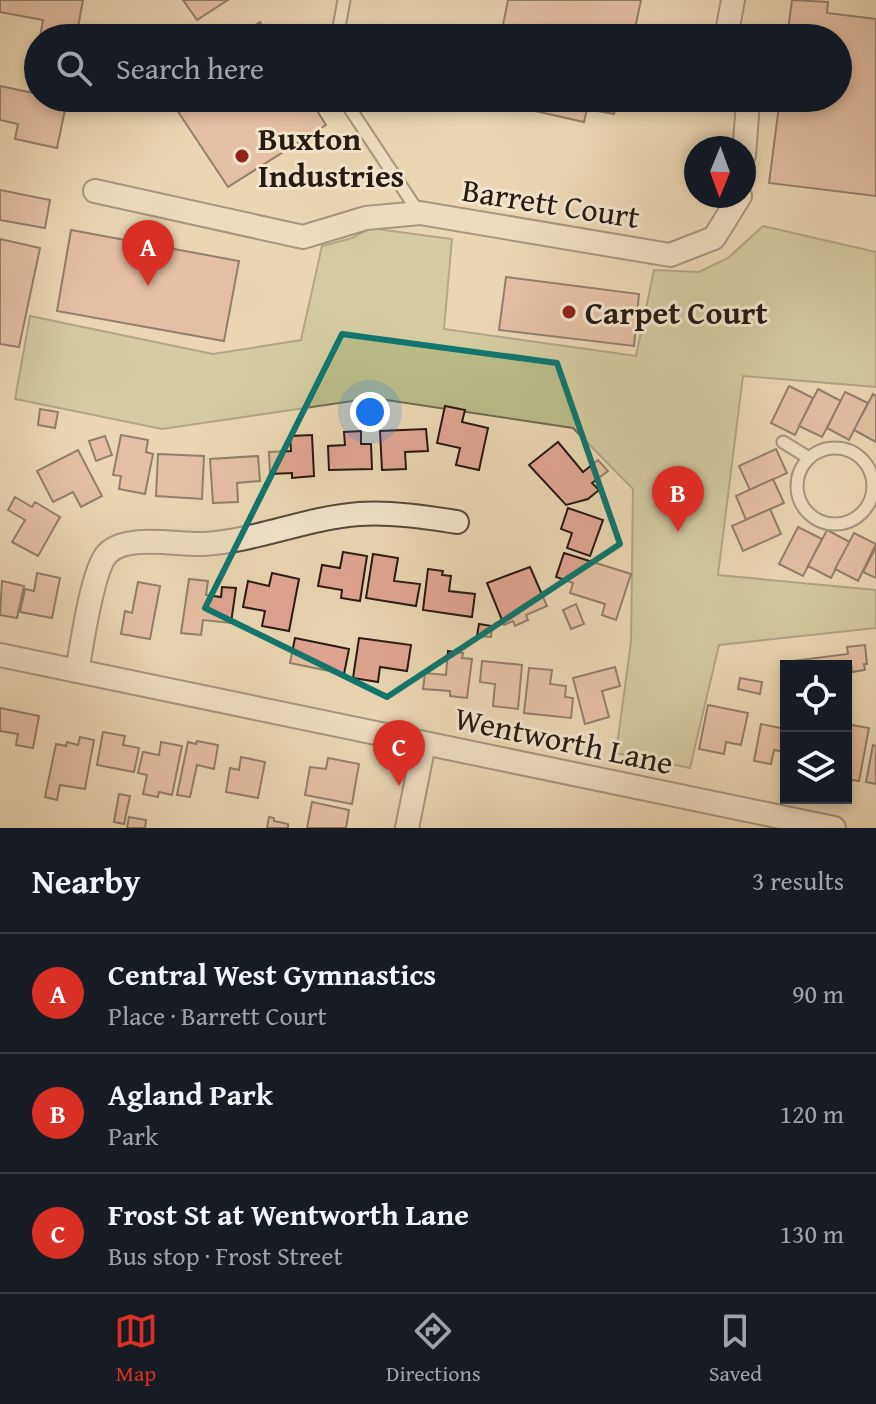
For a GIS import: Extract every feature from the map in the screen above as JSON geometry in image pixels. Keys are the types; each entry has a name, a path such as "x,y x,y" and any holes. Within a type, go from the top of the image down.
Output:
{"street":[{"path":"729,24 733,0"},
{"path":"745,136 746,112"},
{"name":"Barrett Court","path":"95,191 303,237 366,218 420,213 670,255 714,238 733,208"},
{"path":"77,671 99,567 111,550 121,545 132,542 226,542 361,514 414,516 457,522"},
{"name":"Wentworth Lane","path":"0,655 834,828"},
{"path":"407,828 424,744"}],"lane":[{"path":"340,24 344,0"},
{"name":"Barrett Court","path":"352,112 420,213"},
{"path":"783,442 809,458"},
{"path":"837,448 862,458 873,482 873,495 863,511 846,523 833,524 811,515 798,496 797,484 799,472 809,458 825,449 837,448"},
{"path":"863,511 876,516"}],"highlighted area":[{"path":"342,334 557,363 620,544 387,697 205,608"}],"green space":[{"path":"763,226 876,252 876,387 743,376 718,575 876,590 876,628 719,645 690,768 616,753 631,642 633,489 573,428 373,398 162,429 15,399 30,316 213,354 301,340 322,246 352,238 370,228 452,239 444,329 636,356 654,270 699,272 728,258"}],"building":[{"path":"0,0 83,0 79,24 42,24 43,20 0,12"},
{"path":"183,0 228,0 197,20"},
{"path":"508,0 641,0 636,24 503,24"},
{"path":"792,0 828,2 827,13 876,19 876,196 769,183 778,112 852,112 852,24 789,24"},
{"path":"0,86 24,91 24,112 64,112 57,148 15,139 18,124 0,120"},
{"name":"Buxton Industries","path":"178,112 318,112 326,125 228,187"},
{"path":"539,112 586,112 584,122"},
{"path":"0,190 50,200 45,228 0,220"},
{"path":"71,230 239,261 224,341 57,311"},
{"path":"0,239 40,248 19,347 0,344"},
{"name":"Carpet Court","path":"506,277 639,294 634,346 499,330"},
{"path":"789,386 813,398 795,435 771,423"},
{"path":"818,389 841,401 822,437 799,426"},
{"path":"845,392 868,403 849,440 827,428"},
{"path":"873,394 876,396 876,442 854,430"},
{"path":"445,406 465,410 462,422 488,428 479,470 456,465 460,448 437,443"},
{"path":"40,409 58,412 55,428 38,425"},
{"path":"426,429 428,451 405,452 406,469 382,470 380,431"},
{"path":"361,431 361,444 371,444 372,469 329,470 328,446 345,445 344,432"},
{"path":"121,435 148,440 146,452 153,454 145,494 119,489 121,476 113,475"},
{"path":"312,435 314,476 292,478 292,473 270,474 269,452 291,451 290,436"},
{"path":"105,436 112,455 96,461 89,441"},
{"path":"558,442 583,472 598,460 608,471 592,483 599,490 588,499 566,505 529,465"},
{"path":"776,449 787,473 750,490 739,466"},
{"path":"78,450 102,496 81,507 73,492 53,502 37,471"},
{"path":"158,454 204,456 202,499 156,496"},
{"path":"258,456 260,481 237,483 238,502 213,503 210,459"},
{"path":"773,479 784,503 746,520 736,496"},
{"path":"15,497 32,507 35,502 60,517 38,556 12,542 25,520 8,510"},
{"path":"568,508 603,520 590,556 567,548 572,533 561,529"},
{"path":"770,509 781,534 743,551 732,526"},
{"path":"798,527 822,539 803,576 779,564"},
{"path":"827,530 850,542 831,578 808,566"},
{"path":"854,533 876,544 858,581 835,569"},
{"path":"876,547 876,578 863,572"},
{"path":"343,552 367,556 360,601 341,598 342,590 318,586 322,565 340,568"},
{"path":"564,553 631,574 616,620 602,615 605,604 570,593 573,583 556,577"},
{"path":"373,554 398,558 394,581 420,584 416,606 366,598"},
{"path":"530,567 547,606 526,615 528,620 515,626 513,621 504,625 487,583"},
{"path":"428,569 443,571 442,575 451,576 449,591 475,594 472,617 423,610"},
{"path":"37,573 60,578 52,618 20,612 25,589 34,591"},
{"path":"272,573 299,579 289,631 262,626 265,611 243,607 248,581 269,586"},
{"path":"189,579 208,581 206,595 221,597 222,587 236,588 231,623 203,620 201,635 181,633"},
{"path":"2,581 24,586 17,618 0,615"},
{"path":"138,582 160,586 150,639 121,634 125,611 132,613"},
{"path":"576,604 584,624 571,629 563,610"},
{"path":"479,624 492,626 491,637 477,636"},
{"path":"295,638 349,649 344,674 290,663"},
{"path":"359,638 411,645 407,671 380,667 378,682 353,678"},
{"path":"865,645 865,670 852,672 852,660 800,660 848,654 847,647"},
{"path":"448,651 463,653 462,658 472,659 467,698 450,696 450,691 423,689 425,673 446,675"},
{"path":"482,661 522,665 518,709 493,706 495,684 480,682"},
{"path":"615,667 620,686 602,691 609,717 585,724 573,678"},
{"path":"529,668 552,670 550,684 566,686 565,697 573,698 571,718 524,713"},
{"path":"740,678 762,682 760,694 738,689"},
{"path":"708,705 748,713 741,745 726,742 724,754 699,749"},
{"path":"0,708 39,716 33,748 16,745 18,734 0,731"},
{"path":"761,724 780,728 780,751 774,750 771,764 754,761"},
{"path":"852,725 869,728 859,781 852,780"},
{"path":"103,732 125,736 123,745 139,748 134,772 97,765"},
{"path":"80,737 94,740 85,789 60,785 57,800 45,797 56,744 66,746 67,742 78,745"},
{"path":"197,741 218,745 214,769 197,765 190,797 177,795 188,742 196,744"},
{"path":"161,742 182,746 172,795 159,792 158,797 143,794 147,775 138,773 143,752 159,755"},
{"path":"873,745 876,746 876,784 866,782"},
{"path":"241,757 265,762 258,798 226,792 230,768 239,770"},
{"path":"328,758 359,764 352,804 305,795 310,767 326,769"},
{"path":"119,794 130,796 124,824 114,822"},
{"path":"312,802 349,810 346,828 307,828"},
{"path":"129,817 146,820 145,828 127,828"},
{"path":"269,817 288,824 288,828 267,828"}],"place":[{"name":"Buxton Industries","path":"242,156"},
{"name":"Central West Gymnastics","path":"148,286"},
{"name":"Carpet Court","path":"569,312"},
{"name":"Agland Park","path":"678,532"},
{"name":"Frost St at Wentworth Lane","path":"399,786"}]}
